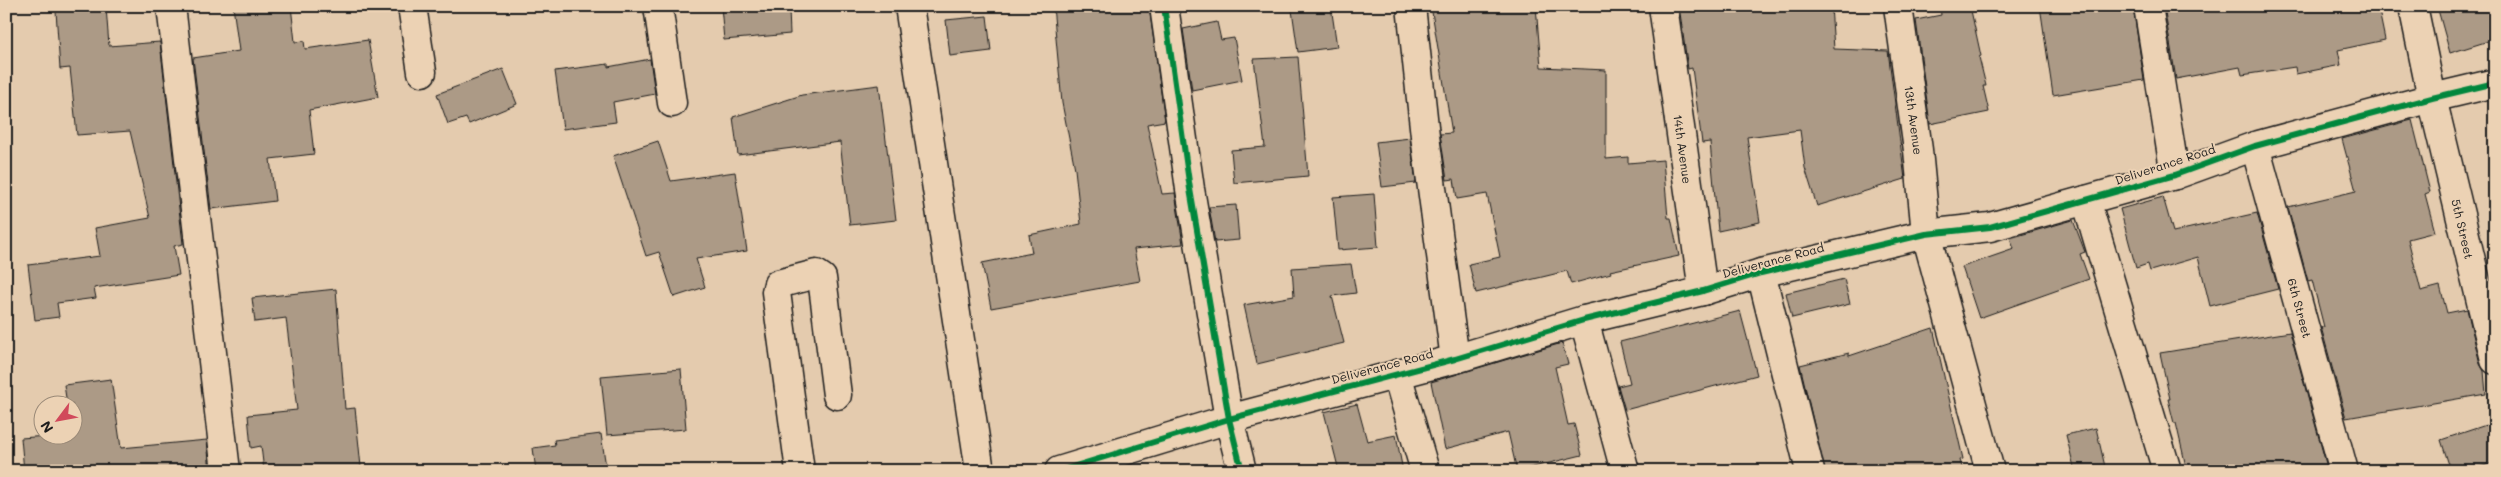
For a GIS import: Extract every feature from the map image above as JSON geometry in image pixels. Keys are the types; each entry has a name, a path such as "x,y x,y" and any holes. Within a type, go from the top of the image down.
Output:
{"street":[{"path":"171,6 226,471"},
{"path":"412,6 422,72"},
{"path":"658,6 672,103"},
{"path":"909,6 980,471"},
{"path":"1164,6 1190,189 1228,419 1242,471"},
{"path":"1412,6 1425,136 1455,359"},
{"name":"14th Avenue","path":"1663,6 1703,291"},
{"name":"13th Avenue","path":"1898,6 1918,150 1926,234 1990,471"},
{"path":"2148,6 2175,175"},
{"name":"5th Street","path":"2413,6 2432,98 2495,360"},
{"name":"Deliverance Road","path":"1060,471 1228,419 1455,359 1584,320 1703,291 1761,273 1926,234 1990,227 2175,175 2255,146 2495,83"},
{"name":"6th Street","path":"2255,146 2344,471"},
{"path":"2086,200 2167,471"},
{"path":"1761,273 1810,471"},
{"path":"800,471 776,292 778,284 816,274 822,278 837,395"},
{"path":"1584,320 1625,471"},
{"path":"1397,374 1425,471"}],"building":[{"path":"233,6 291,6 295,42 304,41 305,49 368,40 378,97 309,110 314,154 270,159 275,201 211,209 193,58 239,51"},
{"path":"721,6 767,6 767,11 789,10 790,34 724,40"},
{"path":"1053,6 1149,6 1165,121 1147,124 1162,194 1175,193 1183,244 1134,249 1140,281 991,308 982,263 1032,253 1029,235 1081,224 1075,169 1062,103"},
{"path":"1331,6 1337,47 1298,52 1292,10"},
{"path":"1431,6 1536,6 1541,67 1606,70 1606,159 1628,157 1628,163 1663,160 1668,218 1671,218 1679,256 1610,271 1611,273 1571,284 1567,271 1476,293 1469,264 1500,257 1487,194 1457,199 1454,179 1447,180 1440,134 1452,133"},
{"path":"1679,6 1831,6 1834,49 1888,51 1905,179 1817,206 1805,168 1800,130 1747,137 1760,222 1718,231 1710,142 1702,143 1692,68 1688,69"},
{"path":"1940,6 1970,6 1981,56 1979,57 1986,86 1983,86 1989,112 1930,124 1916,20 1941,15"},
{"path":"2040,6 2133,6 2144,80 2053,95"},
{"path":"2164,6 2378,6 2385,40 2338,50 2341,65 2296,74 2295,67 2242,75 2240,67 2176,79"},
{"path":"2437,6 2495,6 2495,39 2450,53"},
{"path":"106,7 109,46 160,42 183,244 174,246 179,275 94,288 96,298 57,303 59,317 35,320 28,265 100,256 95,228 150,218 130,131 77,135 70,68 60,69 56,11"},
{"path":"987,16 991,51 950,56 946,20"},
{"path":"1217,22 1221,40 1234,38 1242,80 1192,90 1183,29"},
{"path":"1298,57 1308,176 1234,183 1231,150 1265,147 1254,59"},
{"path":"650,59 655,94 613,102 616,122 563,129 555,71 608,64 608,67"},
{"path":"503,69 517,104 469,124 466,118 448,124 437,94"},
{"path":"879,85 896,220 850,225 840,142 738,155 733,117 802,95"},
{"path":"2412,120 2430,192 2425,194 2435,232 2408,239 2421,291 2440,286 2447,313 2467,309 2480,364 2484,371 2486,394 2346,418 2321,327 2324,327 2312,280 2308,281 2288,207 2356,191 2342,139"},
{"path":"1410,138 1416,183 1382,187 1376,142"},
{"path":"658,141 671,181 735,172 747,251 696,259 705,287 674,297 659,252 646,256 613,156"},
{"path":"1374,194 1378,247 1338,250 1333,197"},
{"path":"2163,197 2173,232 2257,213 2278,289 2210,306 2198,257 2150,271 2148,264 2136,268 2120,209"},
{"path":"1236,205 1239,240 1215,242 1209,207"},
{"path":"2073,220 2085,252 2080,254 2089,279 1979,318 1962,267 2014,249 2010,238"},
{"path":"1351,264 1356,293 1332,296 1344,343 1257,364 1244,305 1294,296 1292,268"},
{"path":"1844,279 1850,304 1792,318 1786,293"},
{"path":"336,289 345,409 355,408 361,467 323,471 264,471 261,446 251,448 248,415 297,410 286,318 255,322 252,298"},
{"path":"1740,311 1757,375 1625,410 1618,386 1630,383 1620,342"},
{"path":"1933,328 1963,459 1960,460 1963,471 1825,471 1800,365 1849,353 1849,356"},
{"path":"2290,332 2328,471 2187,471 2176,423 2174,423 2168,399 2170,399 2160,353"},
{"path":"1562,343 1568,364 1555,367 1568,425 1574,424 1582,455 1517,471 1508,432 1445,449 1431,382"},
{"path":"681,369 686,429 607,435 601,376"},
{"path":"111,379 121,448 207,440 210,471 24,471 21,438 32,437 32,444 82,444 82,394 65,394 64,385"},
{"path":"1357,404 1367,441 1396,435 1403,471 1339,471 1324,412"},
{"path":"2495,422 2495,462 2469,471 2451,471 2441,440"},
{"path":"2096,428 2106,471 2075,471 2066,435"},
{"path":"601,434 606,467 584,471 536,471 533,448 555,445 554,440"}],"cycle path":[{"path":"1164,6 1190,189 1229,419 1242,471"},
{"path":"1059,471 1229,419 1455,359 1584,320 1703,291 1761,273 1926,234 1990,227 2175,175 2255,146 2495,83"}]}
